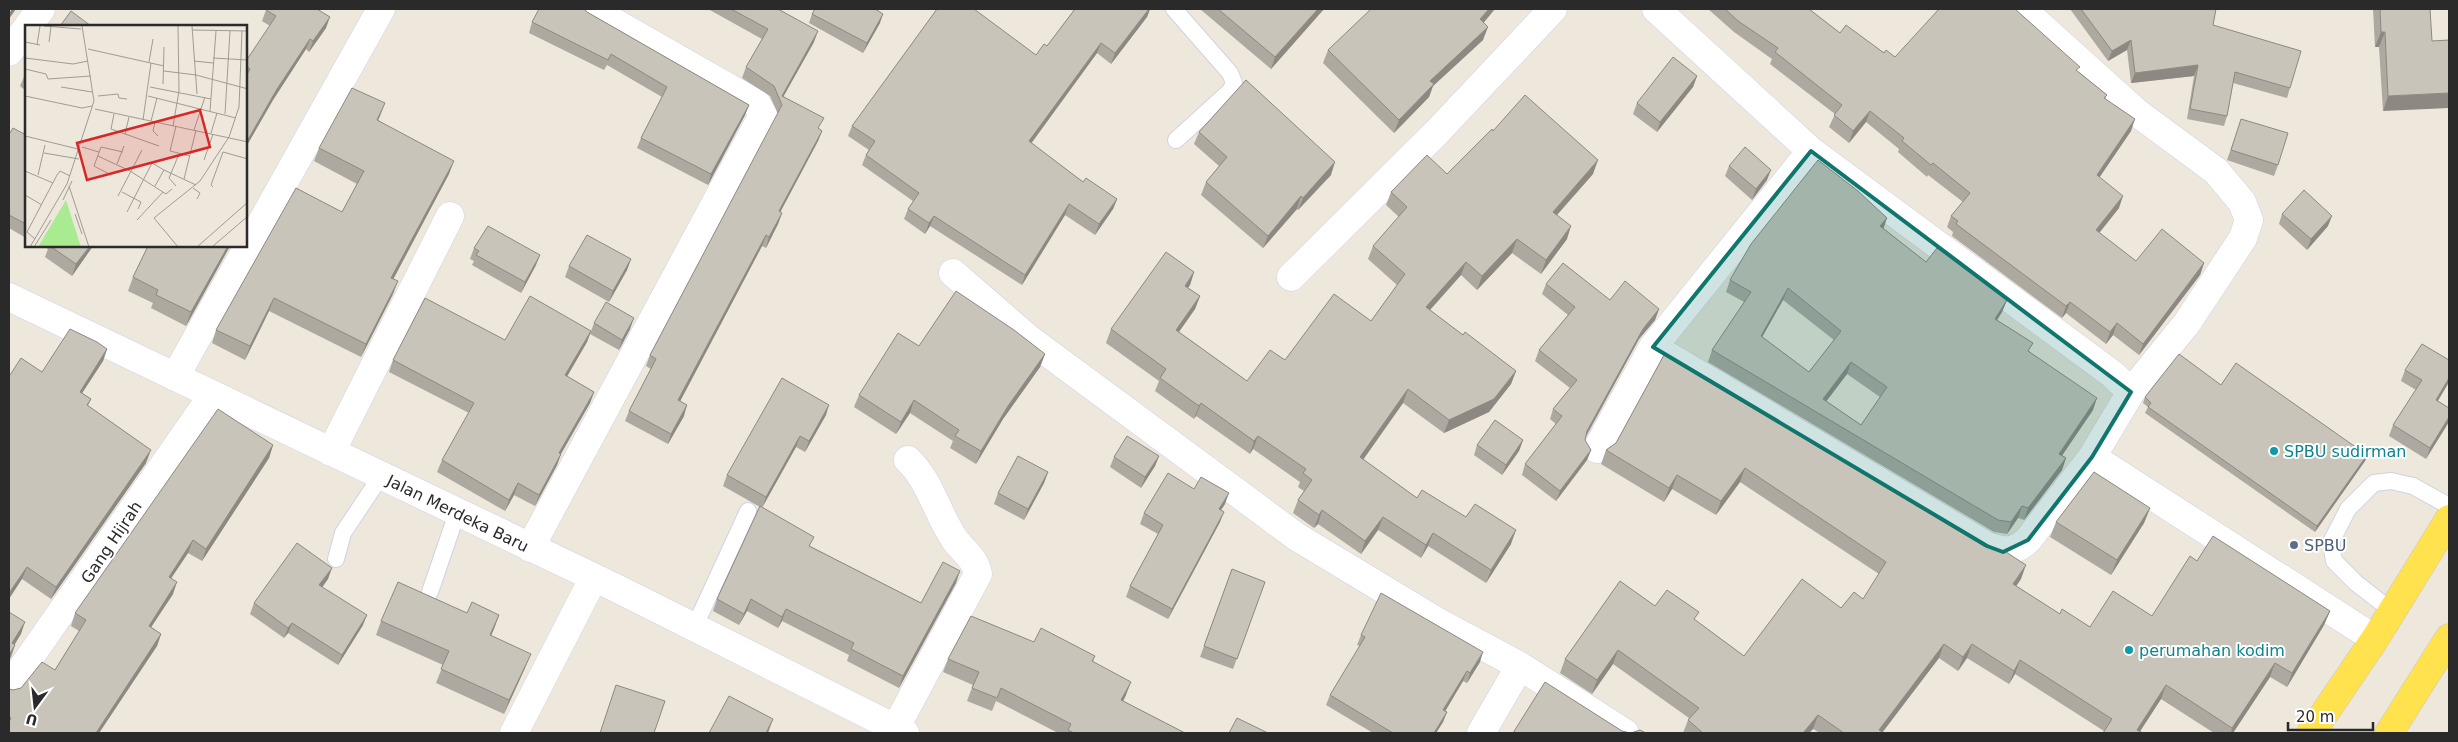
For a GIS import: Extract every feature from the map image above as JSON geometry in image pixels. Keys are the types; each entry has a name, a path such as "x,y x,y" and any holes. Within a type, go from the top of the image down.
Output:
{"main road":[{"path":"2311,733 2374,639 2449,519"},
{"path":"2389,733 2447,647"}],"street":[{"path":"29,25 41,9"},
{"path":"248,247 381,9"},
{"path":"530,548 763,114 757,104 626,17 591,9"},
{"path":"1290,277 1437,132 1553,9"},
{"path":"1656,9 1811,151 2112,374 2131,392"},
{"path":"1653,347 1986,546 2003,552 2014,550 2028,540 2092,457 2131,392 2187,323 2243,238 2249,220 2242,202 2216,171 2136,112 2022,9"},
{"path":"9,52 25,30"},
{"path":"1597,449 1653,347 1811,151"},
{"path":"332,452 450,216"},
{"path":"175,377 247,248"},
{"path":"953,273 1029,339 1297,537 1438,622 1520,666 1625,733"},
{"name":"Jalan Merdeka Baru","path":"9,297 530,548 900,731"},
{"name":"Gang Hijrah","path":"9,687 212,396"},
{"path":"2092,457 2374,639"},
{"path":"900,731 978,574 976,562 954,538 941,518 920,472 908,460"},
{"path":"514,733 593,579"},
{"path":"1481,733 1520,666"}],"lane":[{"path":"1174,9 1230,73 1234,83 1230,91 1176,140"},
{"path":"336,558 343,533 381,476"},
{"path":"2392,611 2356,583 2334,561 2331,542 2348,509 2374,483 2391,481 2413,486 2449,506"},
{"path":"694,628 748,511"},
{"path":"430,592 457,513"}],"highlighted area":[{"path":"1811,151 2131,392 2092,457 2028,540 2003,552 1987,546 1653,347"}],"building":[{"path":"317,9 330,17 313,41 310,39 277,89 248,140 248,72 250,69 248,68 248,58 276,16 266,10"},
{"path":"539,9 584,9 749,105 711,174 641,138 667,87 611,54 608,60 532,22"},
{"path":"731,9 778,9 818,31 782,96 824,118 818,128 822,131 779,211 782,213 769,237 766,235 678,400 687,405 671,434 629,411 656,359 650,355 782,105 774,86 746,67 768,29"},
{"path":"815,9 875,9 883,14 867,43 812,14"},
{"path":"937,9 974,9 1036,55 1044,44 1047,46 1075,9 1149,9 1115,53 1101,43 1029,141 1083,182 1086,178 1117,199 1099,224 1069,204 1025,275 934,216 929,223 908,209 919,193 866,155 875,141 852,126"},
{"path":"1218,9 1318,9 1275,57"},
{"path":"1371,9 1489,9 1480,19 1488,27 1430,81 1434,84 1399,120 1328,50"},
{"path":"1725,9 1809,9 1840,33 1846,25 1884,53 1886,50 1895,57 1939,9 2015,9 2080,67 2076,70 2107,95 2104,98 2135,119 2097,175 2123,196 2096,230 2136,261 2162,229 2204,263 2143,344 2117,323 2110,332 2070,302 2066,306 1956,224 1958,221 1951,216 1970,193 1933,163 1931,165 1902,141 1904,138 1870,111 1853,131 1834,115 1842,105 1775,52 1778,48 1738,21"},
{"path":"2081,9 2216,9 2213,25 2301,51 2290,88 2235,72 2227,116 2190,109 2198,65 2135,73 2131,40 2112,51"},
{"path":"2380,9 2430,9 2432,41 2449,40 2449,93 2388,96 2385,32 2381,32"},
{"path":"71,11 90,25 61,25"},
{"path":"1673,57 1697,76 1660,122 1637,103"},
{"path":"1246,80 1335,162 1303,198 1301,196 1268,236 1206,182 1227,157 1199,132"},
{"path":"352,88 385,103 377,120 454,161 391,278 398,281 366,344 274,298 250,346 216,330 296,188 342,212 364,171 319,148"},
{"path":"1525,95 1598,160 1553,212 1571,226 1546,260 1517,239 1482,276 1466,262 1426,307 1463,335 1465,332 1516,371 1494,399 1449,420 1408,389 1360,457 1417,498 1422,490 1466,517 1475,504 1516,530 1491,570 1433,533 1426,545 1383,517 1365,541 1322,510 1319,515 1298,500 1312,480 1303,473 1306,469 1258,436 1254,441 1201,403 1199,406 1160,378 1166,369 1111,329 1166,252 1194,272 1185,286 1200,296 1176,330 1247,381 1270,350 1285,360 1334,294 1371,321 1405,274 1373,246 1407,207 1391,192 1427,155 1447,174 1492,129 1493,131"},
{"path":"2241,119 2288,133 2278,165 2231,150"},
{"path":"13,128 25,134 25,223 9,215 10,133"},
{"path":"1745,147 1771,170 1756,189 1729,166"},
{"path":"1818,160 1858,191 1887,218 1880,226 1926,262 1937,248 2007,300 1995,319 2033,343 2028,351 2097,398 2059,454 2066,458 2028,508 2022,506 2011,522 1998,520 1712,350 1751,292 1730,280 1751,244","holes":["1788,288 1841,331 1809,372 1761,336","1851,362 1887,387 1861,425 1823,399"]},
{"path":"2304,190 2332,216 2311,239 2282,214"},
{"path":"488,226 540,255 525,282 476,255 479,251 474,248"},
{"path":"587,235 631,259 613,291 569,266"},
{"path":"53,248 88,248 76,264"},
{"path":"147,248 227,248 191,312 156,295 158,290 133,277"},
{"path":"1563,263 1610,300 1625,281 1659,309 1643,329 1587,431 1585,440 1591,450 1560,491 1525,464 1562,416 1553,409 1577,380 1539,350 1575,307 1546,284"},
{"path":"956,291 1014,330 1045,354 1008,406 981,451 955,436 959,430 914,400 901,422 859,395 898,333 919,346"},
{"path":"530,296 591,331 565,375 594,392 559,453 561,454 539,495 518,483 509,500 442,460 474,403 393,360 425,298 505,340"},
{"path":"606,302 634,318 622,340 594,323"},
{"path":"70,329 107,349 80,392 91,399 87,405 151,450 56,587 27,567 9,593 9,374 21,358 42,372"},
{"path":"2422,344 2449,360 2449,378 2436,400 2449,408 2449,417 2430,448 2393,425 2422,380 2405,370"},
{"name":"SPBU sudirman","path":"2179,354 2221,385 2236,363 2367,455 2317,526 2148,407 2151,403 2145,397"},
{"path":"1664,355 1984,546 2006,552 2026,565 2013,584 2060,614 2062,609 2090,627 2113,591 2152,616 2190,556 2197,561 2213,536 2330,611 2292,673 2275,663 2232,728 2166,685 2137,730 2143,733 2103,733 2112,719 2020,660 2014,671 1972,644 1963,657 1944,644 1879,730 1884,733 1844,733 1818,715 1803,733 1703,733 1688,720 1699,708 1618,650 1597,680 1565,659 1620,581 1655,606 1667,590 1699,612 1694,619 1744,656 1802,579 1841,608 1854,592 1863,599 1886,562 1745,468 1721,501 1677,475 1669,488 1606,450 1616,443"},
{"path":"782,378 829,405 809,441 800,436 766,497 727,475"},
{"path":"218,409 273,445 206,549 193,540 169,577 177,582 149,626 161,634 96,733 9,733 11,718 9,717 9,689 21,688 42,662 55,670 86,620 75,613"},
{"path":"1495,420 1523,440 1506,465 1477,445"},
{"path":"1127,436 1159,456 1145,477 1114,457"},
{"path":"1018,456 1048,472 1028,509 998,493"},
{"path":"2094,472 2150,508 2117,560 2056,522"},
{"path":"1168,473 1194,489 1201,477 1229,493 1219,509 1224,512 1172,609 1130,586 1163,525 1144,513"},
{"path":"760,506 814,537 809,546 921,603 943,562 960,571 903,676 851,649 854,643 786,609 782,617 751,599 744,614 717,599"},
{"path":"297,543 332,568 319,585 367,615 342,655 292,623 288,628 254,603"},
{"path":"1232,569 1265,582 1237,659 1204,646"},
{"path":"398,582 467,613 472,602 499,615 490,635 531,654 509,700 441,669 449,651 381,621"},
{"path":"1381,593 1483,652 1470,673 1467,671 1443,710 1447,712 1434,733 1393,733 1330,695 1365,637 1361,635"},
{"path":"9,612 25,622 12,643 15,645 9,655"},
{"path":"971,616 1034,642 1041,628 1095,656 1092,661 1131,682 1121,700 1185,733 1074,733 1068,730 1071,724 1001,688 997,698 972,688 979,672 948,659"},
{"path":"1545,682 1622,731 1630,733 1513,733"},
{"path":"616,685 665,701 654,733 600,733"},
{"path":"729,696 773,719 766,733 709,733"},
{"path":"1237,718 1268,733 1229,733"},
{"path":"1640,730 1646,733 1631,733"}],"place":[{"name":"SPBU sudirman","path":"2274,451"},
{"name":"SPBU","path":"2294,545"},
{"name":"perumahan kodim","path":"2129,650"}]}
